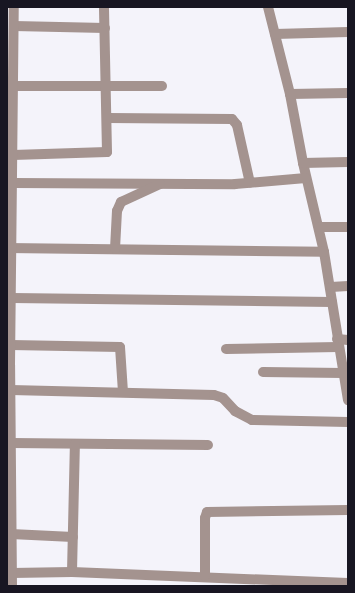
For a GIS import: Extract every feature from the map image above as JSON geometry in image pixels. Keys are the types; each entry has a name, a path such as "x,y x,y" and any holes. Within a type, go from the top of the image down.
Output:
{"street":[{"path":"13,155 106,154 109,148 104,7"},
{"path":"268,7 290,94 302,163 319,227 348,400"},
{"path":"12,586 10,566 11,534 9,455 12,444 9,405 11,390 9,365 11,345 10,248 15,86 13,16 105,28"},
{"path":"275,34 348,32"},
{"path":"15,86 162,86"},
{"path":"290,94 348,93"},
{"path":"108,118 232,119 237,125 250,183"},
{"path":"302,163 348,162"},
{"path":"13,183 250,183 306,178"},
{"path":"115,249 117,211 121,202 160,184"},
{"path":"319,227 348,227"},
{"path":"10,248 324,252"},
{"path":"330,287 348,286"},
{"path":"10,304 332,302"},
{"path":"226,349 338,343 348,340"},
{"path":"11,345 120,347 123,392"},
{"path":"263,372 343,373"},
{"path":"11,390 214,395 223,398 239,414 252,420 348,422"},
{"path":"12,444 208,444"},
{"path":"72,572 75,444"},
{"path":"205,576 205,518 207,512 348,510"},
{"path":"11,534 73,537"},
{"path":"10,566 72,572 348,582"}]}
